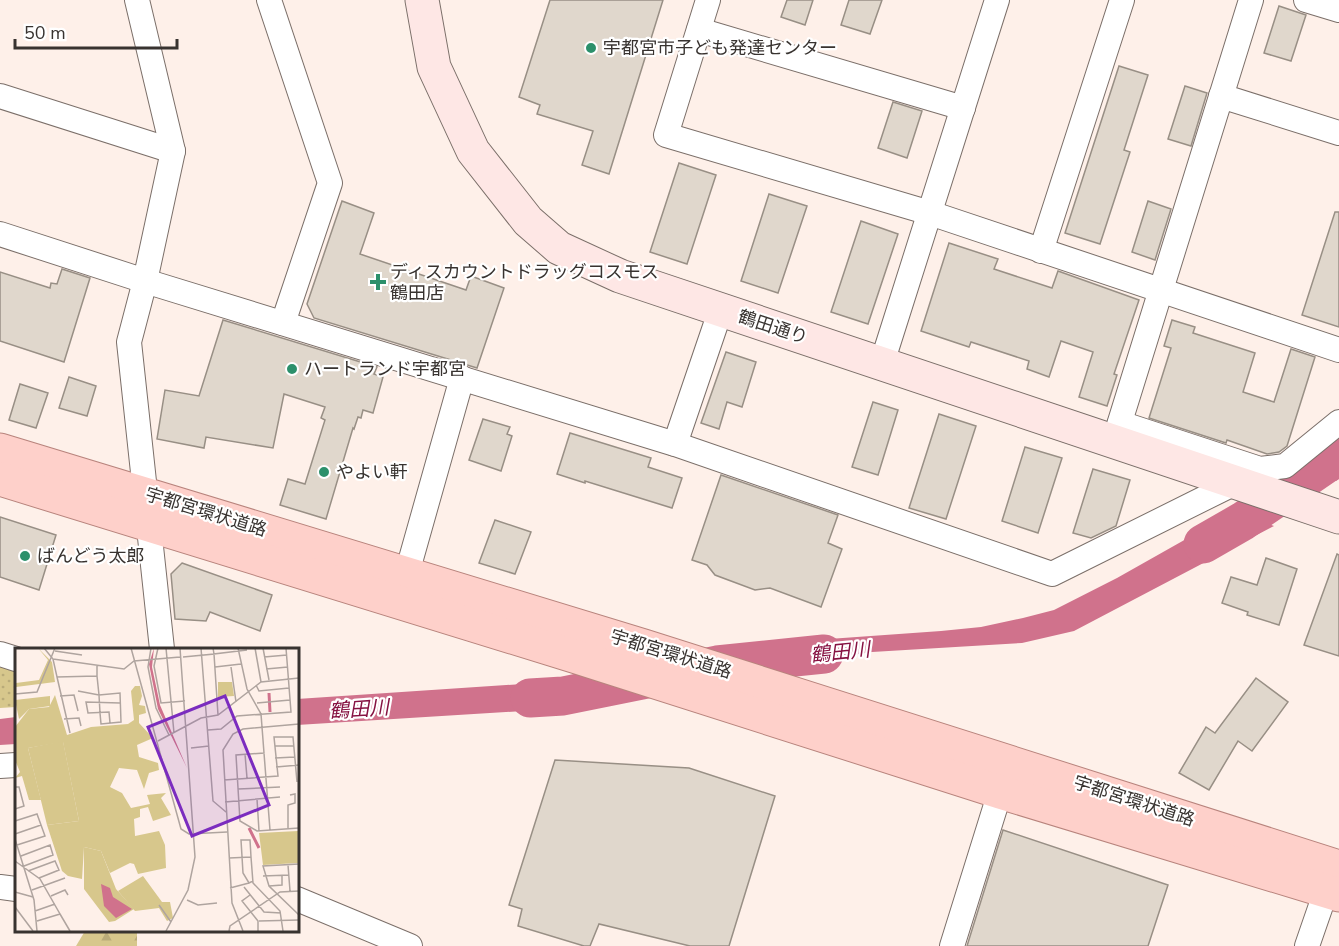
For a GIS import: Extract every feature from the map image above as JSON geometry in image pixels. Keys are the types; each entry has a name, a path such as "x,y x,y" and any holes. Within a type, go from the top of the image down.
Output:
{"main road":[{"name":"宇都宮環状道路","path":"0,450 770,685 1336,874"},
{"name":"宇都宮環状道路","path":"0,479 580,658 1000,792 1336,874"}],"street":[{"path":"137,0 173,151 145,281 129,342 162,648"},
{"path":"269,0 330,183 283,322"},
{"name":"鶴田通り","path":"422,0 434,67 473,152 528,221 559,248 620,276 882,363 1117,432 1250,487 1327,513"},
{"path":"708,0 666,135 930,213 1339,350"},
{"path":"882,363 997,0"},
{"path":"1041,250 1122,0"},
{"path":"1251,0 1117,432 1260,469 1285,466 1339,422"},
{"path":"1306,0 1339,10"},
{"path":"699,30 963,108"},
{"path":"0,96 173,151"},
{"path":"1221,96 1339,133"},
{"path":"0,234 145,281 675,444 1052,574 1250,487"},
{"path":"675,444 721,309"},
{"path":"406,573 462,378"},
{"path":"0,654 15,659"},
{"path":"0,766 15,765"},
{"path":"952,946 1000,792"},
{"path":"1307,946 1336,874"},
{"path":"0,887 15,889"},
{"path":"298,899 410,946"}],"green space":[{"path":"0,654 15,659 15,707 0,708"},
{"path":"85,931 137,931 137,946 76,946"}],"water":[{"path":"1339,449 1339,479 1336,481 1309,471"},
{"path":"1234,512 1274,526 1074,631 1022,643 872,652 787,665 729,646 981,627 1054,610 1117,578"},
{"path":"553,682 597,698 539,710 298,725 298,699"},
{"path":"15,717 15,744 0,745 0,719"}],"building":[{"name":"宇都宮市子ども発達センター","path":"550,0 663,0 609,174 582,165 593,131 537,114 540,105 519,97"},
{"path":"787,0 813,0 805,25 781,17"},
{"path":"849,0 882,0 870,34 841,25"},
{"path":"1279,6 1306,15 1291,61 1264,53"},
{"path":"1119,66 1148,75 1124,150 1130,152 1100,244 1065,233"},
{"path":"1185,86 1207,93 1191,146 1168,139"},
{"path":"893,102 922,111 907,158 878,148"},
{"path":"679,163 716,175 687,264 650,252"},
{"path":"769,194 807,206 778,293 741,281"},
{"name":"ディスカウントドラッグコスモス 鶴田店","path":"342,201 374,213 360,254 466,290 471,276 504,288 477,368 314,318 307,304"},
{"path":"1148,201 1171,209 1155,260 1132,252"},
{"path":"1335,212 1339,212 1339,327 1302,315"},
{"path":"861,221 898,234 868,324 831,312"},
{"path":"949,243 998,259 994,269 1052,288 1058,271 1139,300 1114,374 1117,375 1107,406 1079,397 1093,352 1061,341 1049,377 1027,369 1029,361 971,342 969,347 921,331"},
{"path":"62,269 90,278 64,362 0,341 0,272 50,288 51,283 57,284"},
{"path":"223,320 377,367 374,374 383,377 373,413 363,410 361,418 358,417 353,428 326,519 280,505 288,479 305,484 325,420 321,418 325,407 284,394 273,448 206,437 204,448 157,439 165,390 199,396"},
{"path":"1172,320 1195,327 1193,333 1255,353 1243,392 1274,402 1291,349 1315,357 1287,446 1279,452 1267,454 1149,418 1171,348 1164,346"},
{"path":"726,352 756,362 742,407 727,402 719,429 701,423"},
{"path":"69,377 96,386 87,416 59,408"},
{"path":"20,384 48,393 36,428 9,420"},
{"path":"873,402 898,410 878,475 852,467"},
{"path":"939,414 976,426 946,519 909,508"},
{"path":"483,419 510,427 507,434 512,436 501,471 469,460"},
{"path":"570,433 651,458 648,467 682,478 672,508 557,474"},
{"path":"1025,447 1062,458 1038,533 1002,521"},
{"path":"1093,469 1130,480 1116,526 1091,538 1073,533"},
{"path":"721,475 838,515 828,543 842,549 821,607 770,588 755,590 715,575 707,565 692,560"},
{"name":"ばんどう太郎","path":"0,517 56,535 39,590 0,577"},
{"path":"495,520 531,532 515,574 479,563"},
{"path":"1337,554 1339,555 1339,656 1304,645"},
{"path":"1266,558 1297,569 1279,625 1247,615 1248,612 1222,603 1231,577 1257,585"},
{"path":"182,563 272,595 260,631 210,612 206,621 175,619 171,574"},
{"path":"1256,678 1288,702 1252,751 1238,741 1209,790 1179,773 1206,727 1215,733"},
{"path":"555,760 689,768 775,796 729,946 690,946 599,924 590,946 584,946 518,926 522,909 509,905"},
{"path":"1003,830 1168,885 1148,946 967,946"}],"waterway":[{"name":"鶴田川","path":"1203,544 1243,521 1339,455"},
{"name":"鶴田川","path":"530,698 563,696 717,665 824,654"}],"place":[{"name":"宇都宮市子ども発達センター","path":"591,48"},
{"name":"ディスカウントドラッグコスモス 鶴田店","path":"378,282"},
{"name":"ハートランド宇都宮","path":"292,369"},
{"name":"やよい軒","path":"324,472"},
{"name":"ばんどう太郎","path":"25,556"}]}
